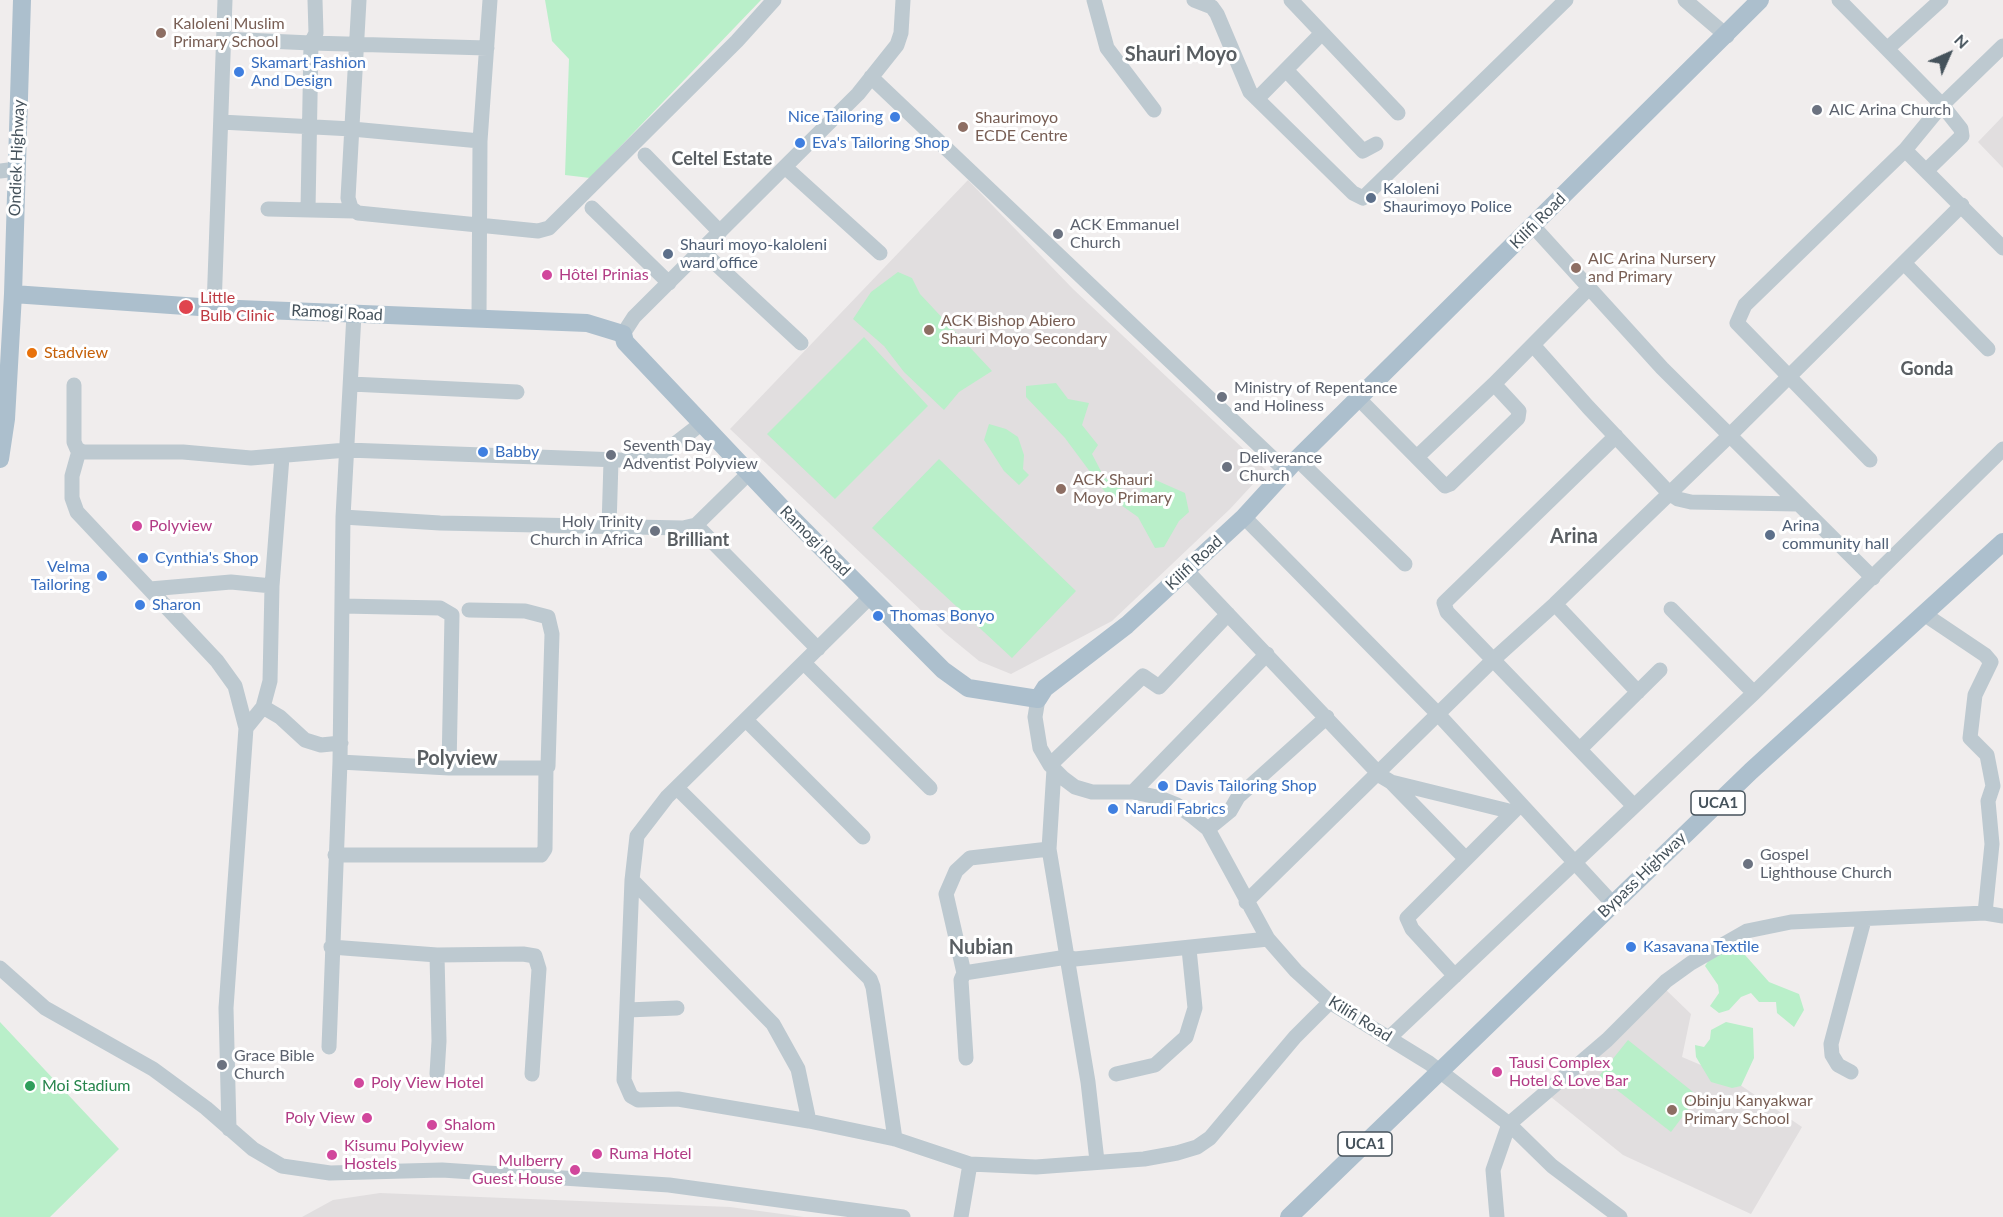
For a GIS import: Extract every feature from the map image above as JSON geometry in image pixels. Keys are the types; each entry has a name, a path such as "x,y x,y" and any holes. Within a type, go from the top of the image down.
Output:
{"main road":[{"name":"Ondiek Highway","path":"0,459 13,294 8,170 22,0"},
{"name":"Kilifi Road","path":"1038,699 1045,688 1127,625 1244,517 1292,465 1727,36 1760,0"},
{"name":"Ramogi Road","path":"13,294 214,308 587,323 623,334 626,342 749,473 953,679 968,688 1038,699"},
{"name":"Bypass Highway","path":"1289,1217 1441,1073 1751,771 2003,542"}],"street":[{"path":"214,308 225,0"},
{"path":"308,210 311,43 316,33 315,0"},
{"path":"354,211 348,198 359,0"},
{"path":"479,318 480,141 490,0"},
{"path":"268,209 354,211 538,231 549,228 737,41 774,0"},
{"path":"623,334 634,317 872,77 897,45 901,33 903,0"},
{"path":"1094,0 1107,48 1154,110"},
{"path":"1194,0 1212,7 1217,14 1250,92 1348,189 1363,198 1566,0"},
{"path":"1291,0 1398,113"},
{"path":"1685,0 1727,36"},
{"path":"1839,0 1942,105 1962,129 1962,136 1927,170"},
{"path":"1887,49 1941,0"},
{"path":"1257,99 1322,33"},
{"path":"223,39 487,48"},
{"path":"1870,460 1743,331 1737,323 1738,315 1744,305 1905,150 1942,105 2003,46"},
{"path":"1286,70 1363,151 1376,144"},
{"path":"872,77 1292,465 1405,564"},
{"path":"221,122 352,129 480,141"},
{"path":"1905,150 2003,248"},
{"path":"645,155 720,232"},
{"path":"785,167 880,253"},
{"path":"1246,902 1494,659 1555,604 1728,437 1962,205"},
{"path":"592,208 669,282"},
{"path":"1533,226 1728,437 1873,579"},
{"path":"701,250 801,343"},
{"path":"1905,264 1988,349"},
{"path":"1418,456 1494,384 1589,288"},
{"path":"328,1047 340,762 343,517 354,314"},
{"path":"1533,345 1669,493 1691,502 1797,504"},
{"path":"351,384 517,392"},
{"path":"1359,399 1418,456 1442,484 1450,484 1518,418 1517,408 1494,384"},
{"path":"74,386 74,442 78,451 72,476 72,498 77,512 227,674 235,686 246,728 226,1008 229,1129"},
{"path":"78,451 183,452 282,457 347,450 611,461 653,460 702,423"},
{"path":"1616,436 1444,603 1447,612 1634,806"},
{"path":"1390,1037 1873,579 2003,449"},
{"path":"246,728 263,707 270,681 272,586 282,457"},
{"path":"609,527 611,461"},
{"path":"343,517 440,523 683,528 696,525 749,473"},
{"path":"1244,517 1437,714 1517,808 1575,861 1613,904"},
{"path":"696,525 818,649"},
{"path":"1186,570 1327,717 1377,773 1391,782 1465,858"},
{"path":"150,589 231,582 272,586"},
{"path":"870,597 677,788 642,826 637,836 632,880 624,1080 631,1096 638,1100 678,1099 809,1121 895,1139 970,1164 1026,1168 1177,1154 1205,1142 1295,1037 1330,1002"},
{"path":"1555,604 1638,692"},
{"path":"342,606 440,609 452,615 449,768"},
{"path":"1671,609 1754,693"},
{"path":"335,855 541,855 545,849 552,634 548,617 525,611 469,610"},
{"path":"1097,1161 1088,1082 1049,849 1052,767 1143,676 1159,687 1228,614"},
{"path":"1924,614 1997,665 1976,695 1970,738 1987,755 1993,786 1988,801 1992,844 1985,913"},
{"path":"1134,792 1267,654"},
{"path":"804,663 930,788"},
{"path":"1580,749 1660,670"},
{"name":"Kilifi Road","path":"1038,699 1035,717 1040,748 1052,767 1075,787 1092,792 1134,792 1157,797 1177,805 1208,829 1268,939 1296,971 1330,1002 1390,1037 1509,1124 1552,1166 1620,1217"},
{"path":"263,707 280,717 304,740 321,745 340,744"},
{"path":"1208,829 1230,811 1238,797 1327,717"},
{"path":"746,720 863,837"},
{"path":"340,762 449,768 546,767"},
{"path":"1391,782 1517,808"},
{"path":"677,788 870,979 895,1139"},
{"path":"1455,976 1413,929 1407,918 1517,808"},
{"path":"966,1058 961,980 964,973 946,894 956,871 970,858 1049,849"},
{"path":"632,880 773,1024 798,1069 809,1121"},
{"path":"1497,1217 1493,1170 1509,1124 1607,1040 1666,981 1747,931 1791,922 1985,913 2003,916"},
{"path":"1851,1072 1838,1065 1832,1055 1832,1044 1864,920"},
{"path":"964,973 1067,957 1076,959 1189,949 1268,939"},
{"path":"331,947 437,955 523,954 535,956 539,969 532,1074"},
{"path":"1116,1074 1155,1065 1186,1037 1194,1008 1189,949"},
{"path":"437,955 439,1041 437,1074"},
{"path":"0,968 45,1008 153,1069 269,1159 300,1170 330,1173 442,1170 601,1179 669,1185 903,1217"},
{"path":"627,1010 677,1008"},
{"path":"961,1217 970,1164"}],"shaded area":[{"path":"2003,116 2003,168 1978,142"},
{"name":"ACK Shauri Moyo Primary","path":"968,180 1073,289 1266,470 1230,509 1112,621 1011,674 979,661 945,633 730,429"},
{"name":"Obinju Kanyakwar Primary School","path":"1663,987 1691,1014 1682,1057 1727,1076 1802,1127 1751,1214 1623,1155 1546,1093"},
{"path":"380,1193 730,1207 804,1217 302,1217 333,1200"}],"green space":[{"path":"545,0 761,0 590,178 565,175 569,59 552,41"},
{"path":"898,272 912,278 920,294 992,371 959,392 944,410 904,372 884,346 853,319 871,292"},
{"path":"864,337 928,406 835,499 767,434"},
{"path":"1056,383 1068,399 1089,403 1082,425 1098,445 1092,454 1104,477 1136,498 1151,478 1185,493 1189,512 1179,521 1164,547 1155,548 1138,517 1108,496 1065,438 1026,397 1026,386"},
{"path":"989,424 1006,429 1018,437 1024,455 1023,469 1029,475 1019,485 1004,471 984,440"},
{"path":"939,459 1076,591 1012,658 872,528"},
{"path":"1726,946 1745,955 1769,982 1799,994 1804,1010 1794,1027 1777,1013 1776,1002 1759,1002 1751,993 1741,997 1729,1010 1719,1013 1710,1006 1719,993 1718,985 1705,966 1714,952"},
{"name":"Moi Stadium","path":"0,1022 119,1149 50,1217 0,1217"},
{"path":"1726,1022 1753,1028 1754,1058 1741,1086 1732,1088 1711,1082 1696,1057 1695,1045 1704,1047 1710,1039 1711,1030"},
{"path":"1628,1040 1698,1096 1671,1132 1599,1076"}],"place":[{"name":"Kaloleni Muslim Primary School","path":"161,33"},
{"name":"Skamart Fashion And Design","path":"239,72"},
{"name":"AIC Arina Church","path":"1817,110"},
{"name":"Nice Tailoring","path":"895,117"},
{"name":"Shaurimoyo ECDE Centre","path":"963,127"},
{"name":"Eva's Tailoring Shop","path":"800,143"},
{"name":"Kaloleni Shaurimoyo Police","path":"1371,198"},
{"name":"ACK Emmanuel Church","path":"1058,234"},
{"name":"Shauri moyo-kaloleni ward office","path":"668,254"},
{"name":"AIC Arina Nursery and Primary","path":"1576,268"},
{"name":"Hôtel Prinias","path":"547,275"},
{"name":"Little Bulb Clinic","path":"186,307"},
{"name":"ACK Bishop Abiero Shauri Moyo Secondary","path":"929,330"},
{"name":"Stadview","path":"32,353"},
{"name":"Ministry of Repentance and Holiness","path":"1222,397"},
{"name":"Babby","path":"483,452"},
{"name":"Seventh Day Adventist Polyview","path":"611,455"},
{"name":"Deliverance Church","path":"1227,467"},
{"name":"ACK Shauri Moyo Primary","path":"1061,489"},
{"name":"Polyview","path":"137,526"},
{"name":"Holy Trinity Church in Africa","path":"655,531"},
{"name":"Arina community hall","path":"1770,535"},
{"name":"Cynthia's Shop","path":"143,558"},
{"name":"Velma Tailoring","path":"102,576"},
{"name":"Sharon","path":"140,605"},
{"name":"Thomas Bonyo","path":"878,616"},
{"name":"Davis Tailoring Shop","path":"1163,786"},
{"name":"Narudi Fabrics","path":"1113,809"},
{"name":"Gospel Lighthouse Church","path":"1748,864"},
{"name":"Kasavana Textile","path":"1631,947"},
{"name":"Grace Bible Church","path":"222,1065"},
{"name":"Tausi Complex Hotel & Love Bar","path":"1497,1072"},
{"name":"Poly View Hotel","path":"359,1083"},
{"name":"Moi Stadium","path":"30,1086"},
{"name":"Obinju Kanyakwar Primary School","path":"1672,1110"},
{"name":"Poly View","path":"367,1118"},
{"name":"Shalom","path":"432,1125"},
{"name":"Ruma Hotel","path":"597,1154"},
{"name":"Kisumu Polyview Hostels","path":"332,1155"},
{"name":"Mulberry Guest House","path":"575,1170"}],"district":[{"name":"Shauri Moyo","path":"1181,55"},
{"name":"Celtel Estate","path":"722,159"},
{"name":"Gonda","path":"1927,369"},
{"name":"Arina","path":"1574,537"},
{"name":"Brilliant","path":"698,540"},
{"name":"Polyview","path":"457,759"},
{"name":"Nubian","path":"981,948"}]}
